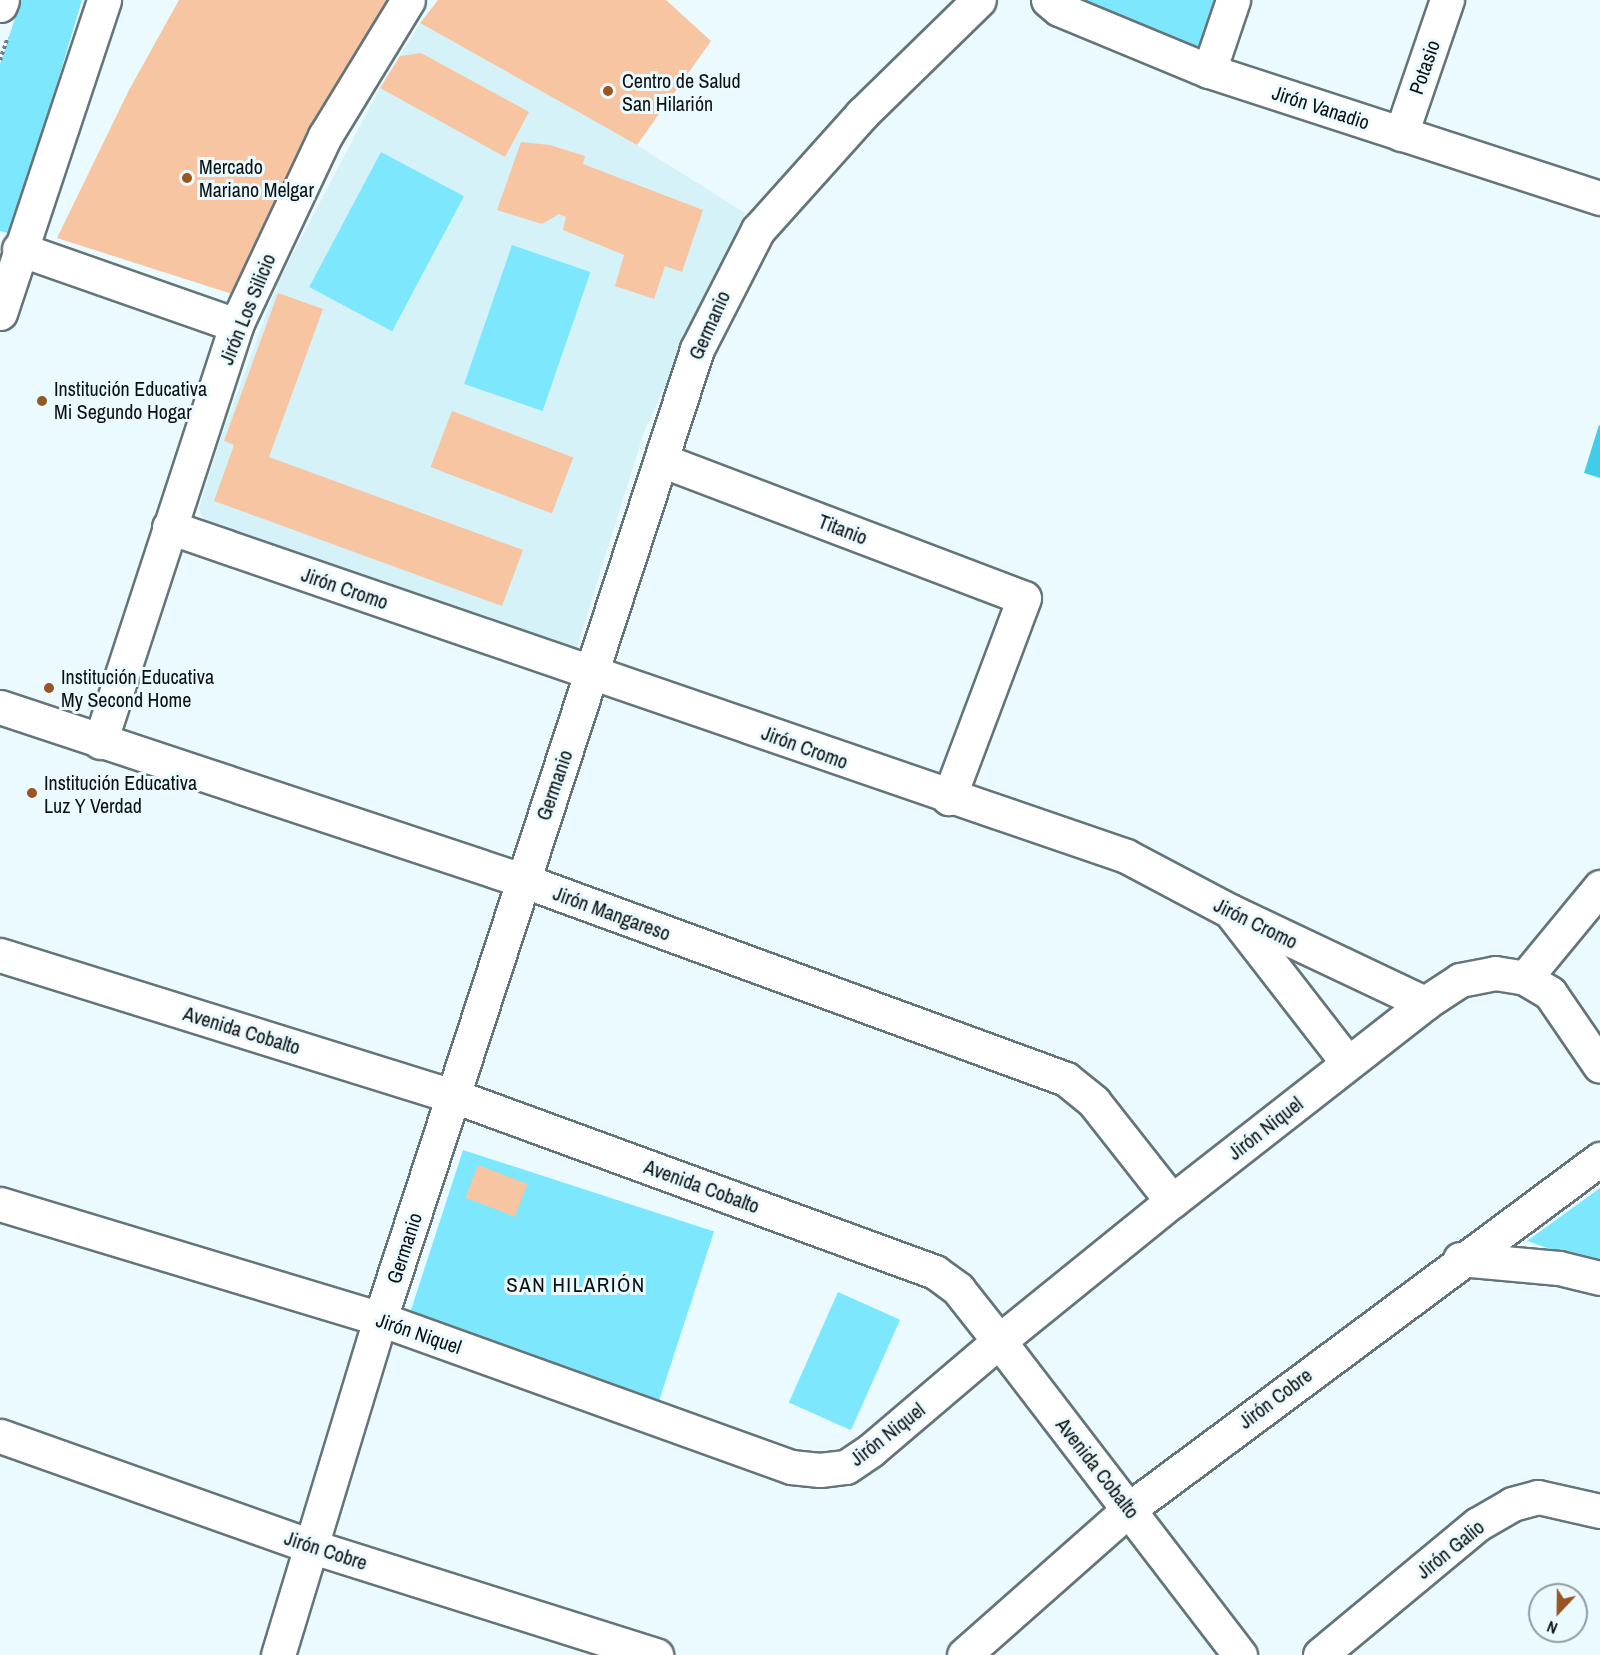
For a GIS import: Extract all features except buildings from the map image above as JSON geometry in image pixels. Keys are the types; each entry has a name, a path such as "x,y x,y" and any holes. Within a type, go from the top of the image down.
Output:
{"street":[{"path":"0,5 2,0"},
{"path":"0,313 104,0"},
{"name":"Jirón Los Silicio","path":"100,742 236,325 325,136 408,0"},
{"name":"Germanio","path":"278,1655 313,1547 380,1319 697,349 758,230 855,122 979,0"},
{"name":"Jirón Vanadio","path":"1048,0 1059,9 1209,71 1600,198"},
{"path":"1209,71 1233,0"},
{"name":"Potasio","path":"1401,134 1448,0"},
{"path":"20,249 236,325"},
{"name":"Titanio","path":"661,460 1024,598 949,798"},
{"name":"Jirón Cromo","path":"169,527 592,672 949,798 1126,856 1230,911 1425,1003"},
{"name":"Jirón Mangareso","path":"0,707 522,880 1066,1079 1094,1102 1172,1201"},
{"path":"1600,887 1525,978 1550,993 1600,1066"},
{"path":"1230,911 1348,1063"},
{"name":"Avenida Cobalto","path":"0,954 454,1096 935,1272 958,1289 1240,1655"},
{"name":"Jirón Niquel","path":"0,1204 380,1319 791,1467 820,1470 846,1467 871,1450 999,1341 1172,1201 1425,1003 1460,980 1495,973 1525,978"},
{"name":"Jirón Cobre","path":"964,1655 1129,1509 1460,1259 1600,1159"},
{"path":"1460,1259 1559,1268 1600,1278"},
{"name":"Jirón Cobre","path":"0,1436 313,1547 656,1655"},
{"name":"Jirón Galio","path":"1320,1655 1478,1524 1512,1504 1538,1497 1600,1511"}],"shaded area":[{"path":"21,0 82,0 12,234 0,231 0,64"},
{"path":"1053,0 1225,0 1202,77"},
{"path":"420,23 637,145 745,213 644,432 573,660 204,522 199,508 220,440 279,280 380,88"},
{"path":"381,152 464,196 392,331 309,287"},
{"path":"512,245 590,272 543,411 464,384"},
{"path":"1600,426 1600,478 1584,473"},
{"path":"463,1150 714,1232 654,1417 403,1335"},
{"path":"1600,1188 1600,1266 1527,1241"},
{"path":"838,1292 900,1320 851,1430 789,1403"}],"place":[{"name":"Centro de Salud San Hilarión","path":"608,91"},
{"name":"Mercado Mariano Melgar","path":"187,178"},
{"name":"Institución Educativa Mi Segundo Hogar","path":"42,401"},
{"name":"Institución Educativa My Second Home","path":"49,688"},
{"name":"Institución Educativa Luz Y Verdad","path":"32,793"}],"district":[{"name":"SAN HILARIÓN","path":"576,1285"}]}
